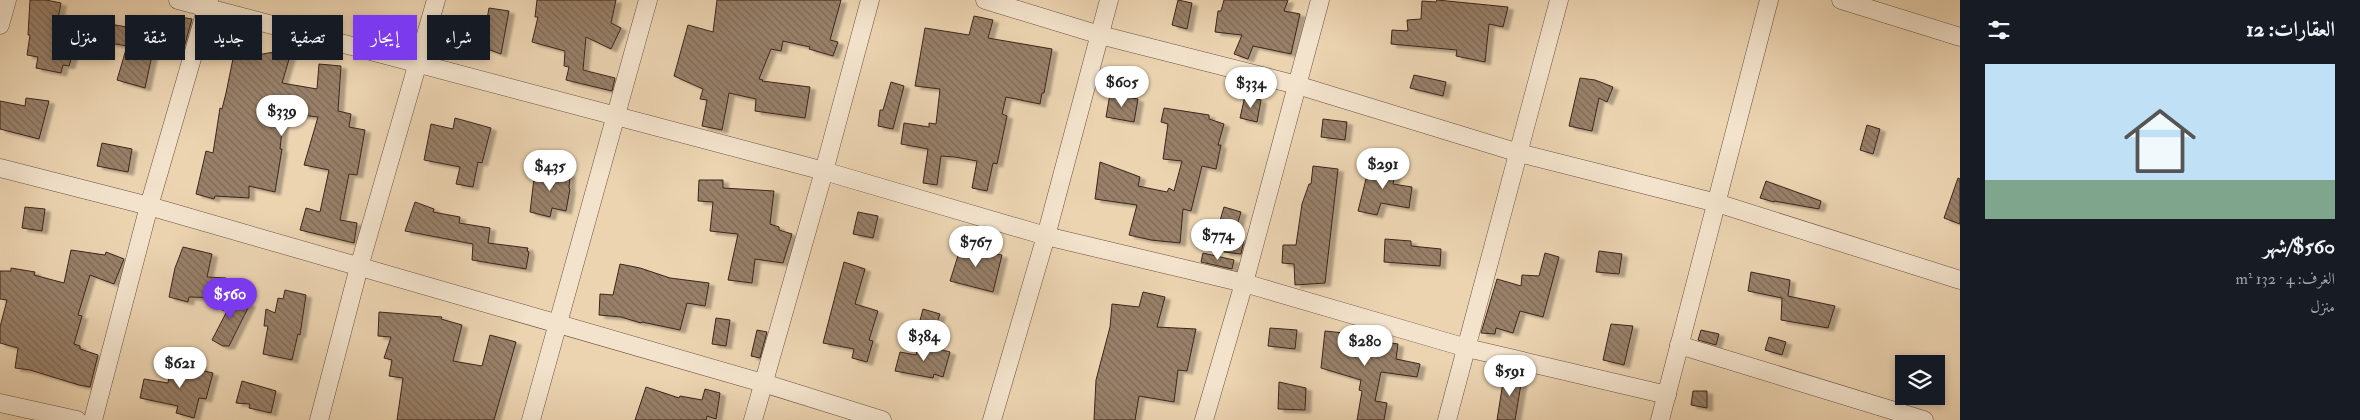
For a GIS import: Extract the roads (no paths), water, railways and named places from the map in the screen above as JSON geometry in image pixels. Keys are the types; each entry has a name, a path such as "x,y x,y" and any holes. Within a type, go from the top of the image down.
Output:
{"street":[{"path":"0,25 7,0"},
{"path":"178,0 208,4 419,63 824,171 1046,236 1244,283 1467,348 1667,395"},
{"path":"319,420 360,267 436,0"},
{"path":"531,420 556,323 617,116 648,0"},
{"path":"753,420 824,171 870,0"},
{"path":"985,0 1100,35 1297,85 1519,153 1717,203 1960,280"},
{"path":"992,420 1046,236 1109,0"},
{"path":"1204,420 1244,283 1320,0"},
{"path":"1447,420 1559,0"},
{"path":"1660,420 1769,0"},
{"path":"1841,0 1960,37"},
{"path":"93,420 149,206 208,4"},
{"path":"0,168 149,206 763,383 882,420"},
{"path":"1679,345 1924,420"},
{"path":"0,402 78,420"}]}
